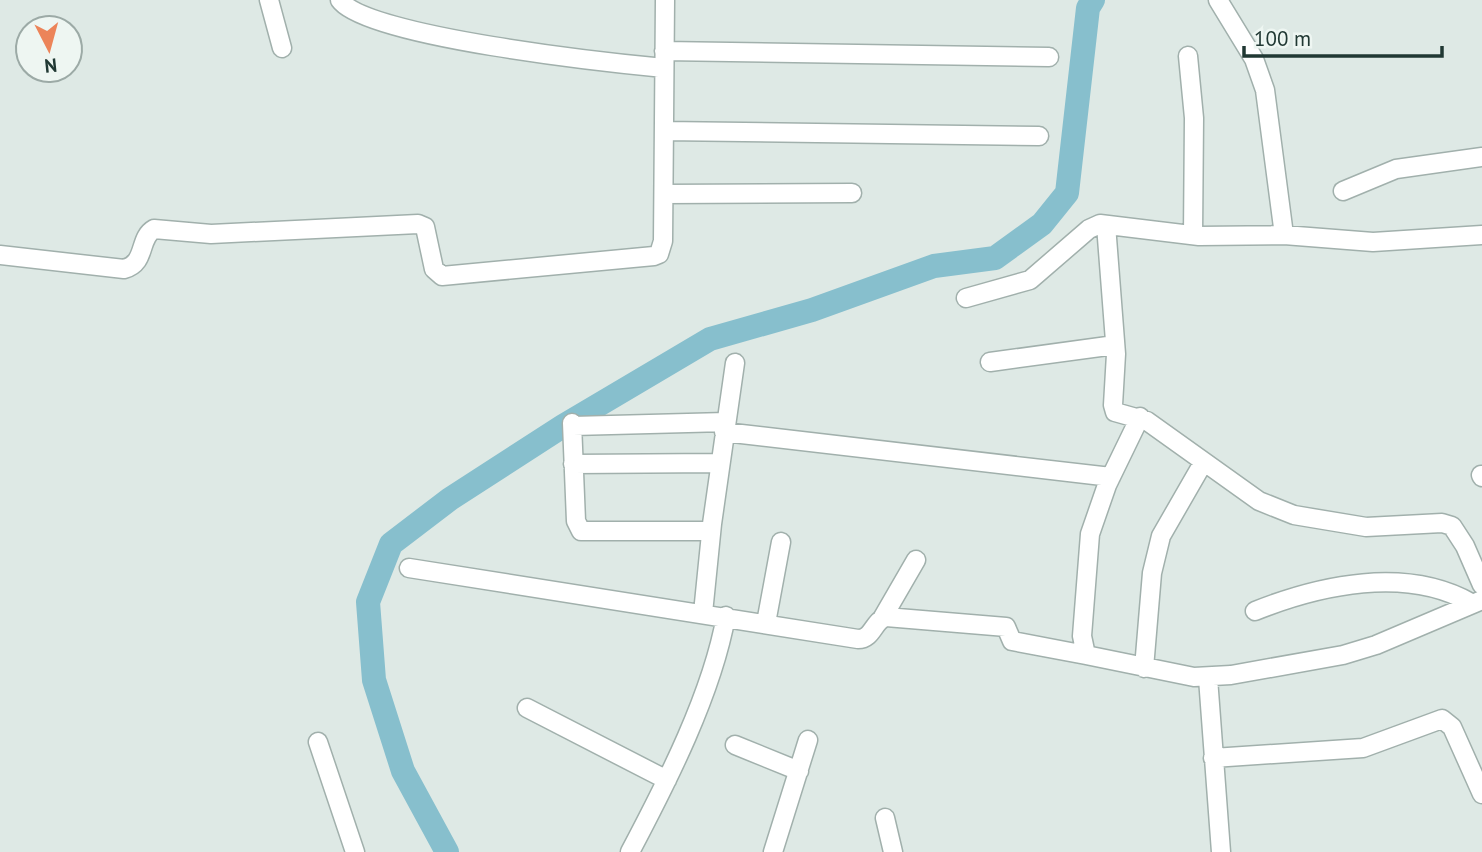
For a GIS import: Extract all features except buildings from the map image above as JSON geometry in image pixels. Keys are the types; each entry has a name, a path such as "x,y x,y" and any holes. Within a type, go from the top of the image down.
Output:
{"street":[{"path":"269,0 282,48"},
{"path":"340,0 350,10 367,18 535,54 664,60 1049,57"},
{"path":"0,255 124,269 140,259 148,233 155,229 222,234 418,224 425,227 434,269 442,276 555,267 659,254 663,241 665,0"},
{"path":"1218,0 1254,59 1265,90 1284,235"},
{"path":"1188,56 1194,118 1193,235"},
{"path":"664,131 1039,136"},
{"path":"1343,191 1396,169 1482,157"},
{"path":"664,194 852,192"},
{"path":"966,298 1030,280 1089,229 1106,225 1193,235 1284,235 1373,242 1482,234"},
{"path":"1106,225 1115,345 1113,409 1140,417 1259,501 1294,515 1366,527 1442,523 1452,526 1465,546 1482,585"},
{"path":"990,362 1115,345"},
{"path":"703,613 711,531 734,363"},
{"path":"1086,655 1082,636 1090,534 1111,477 1140,417"},
{"path":"711,531 581,531 576,521 573,424 725,427 1111,477"},
{"path":"573,464 720,463"},
{"path":"1144,668 1152,573 1161,536 1203,463"},
{"path":"766,622 781,542"},
{"path":"409,568 766,622 862,640 883,617 916,560"},
{"path":"1255,611 1304,592 1354,585 1417,585 1439,588 1476,602"},
{"path":"883,617 1006,627 1012,641 1208,678 1343,656 1377,645 1476,602"},
{"path":"630,852 667,780 714,663 726,616"},
{"path":"1208,678 1221,852"},
{"path":"527,708 667,780"},
{"path":"1213,758 1363,748 1443,719 1452,727 1482,794"},
{"path":"773,852 808,740"},
{"path":"318,742 355,852"},
{"path":"735,745 799,771"},
{"path":"885,818 893,852"}],"waterway":[{"path":"447,852 403,771 374,680 368,602 391,544 450,499 563,426 710,339 812,310 934,266 995,258 1042,224 1067,193 1088,8 1093,0"}]}
